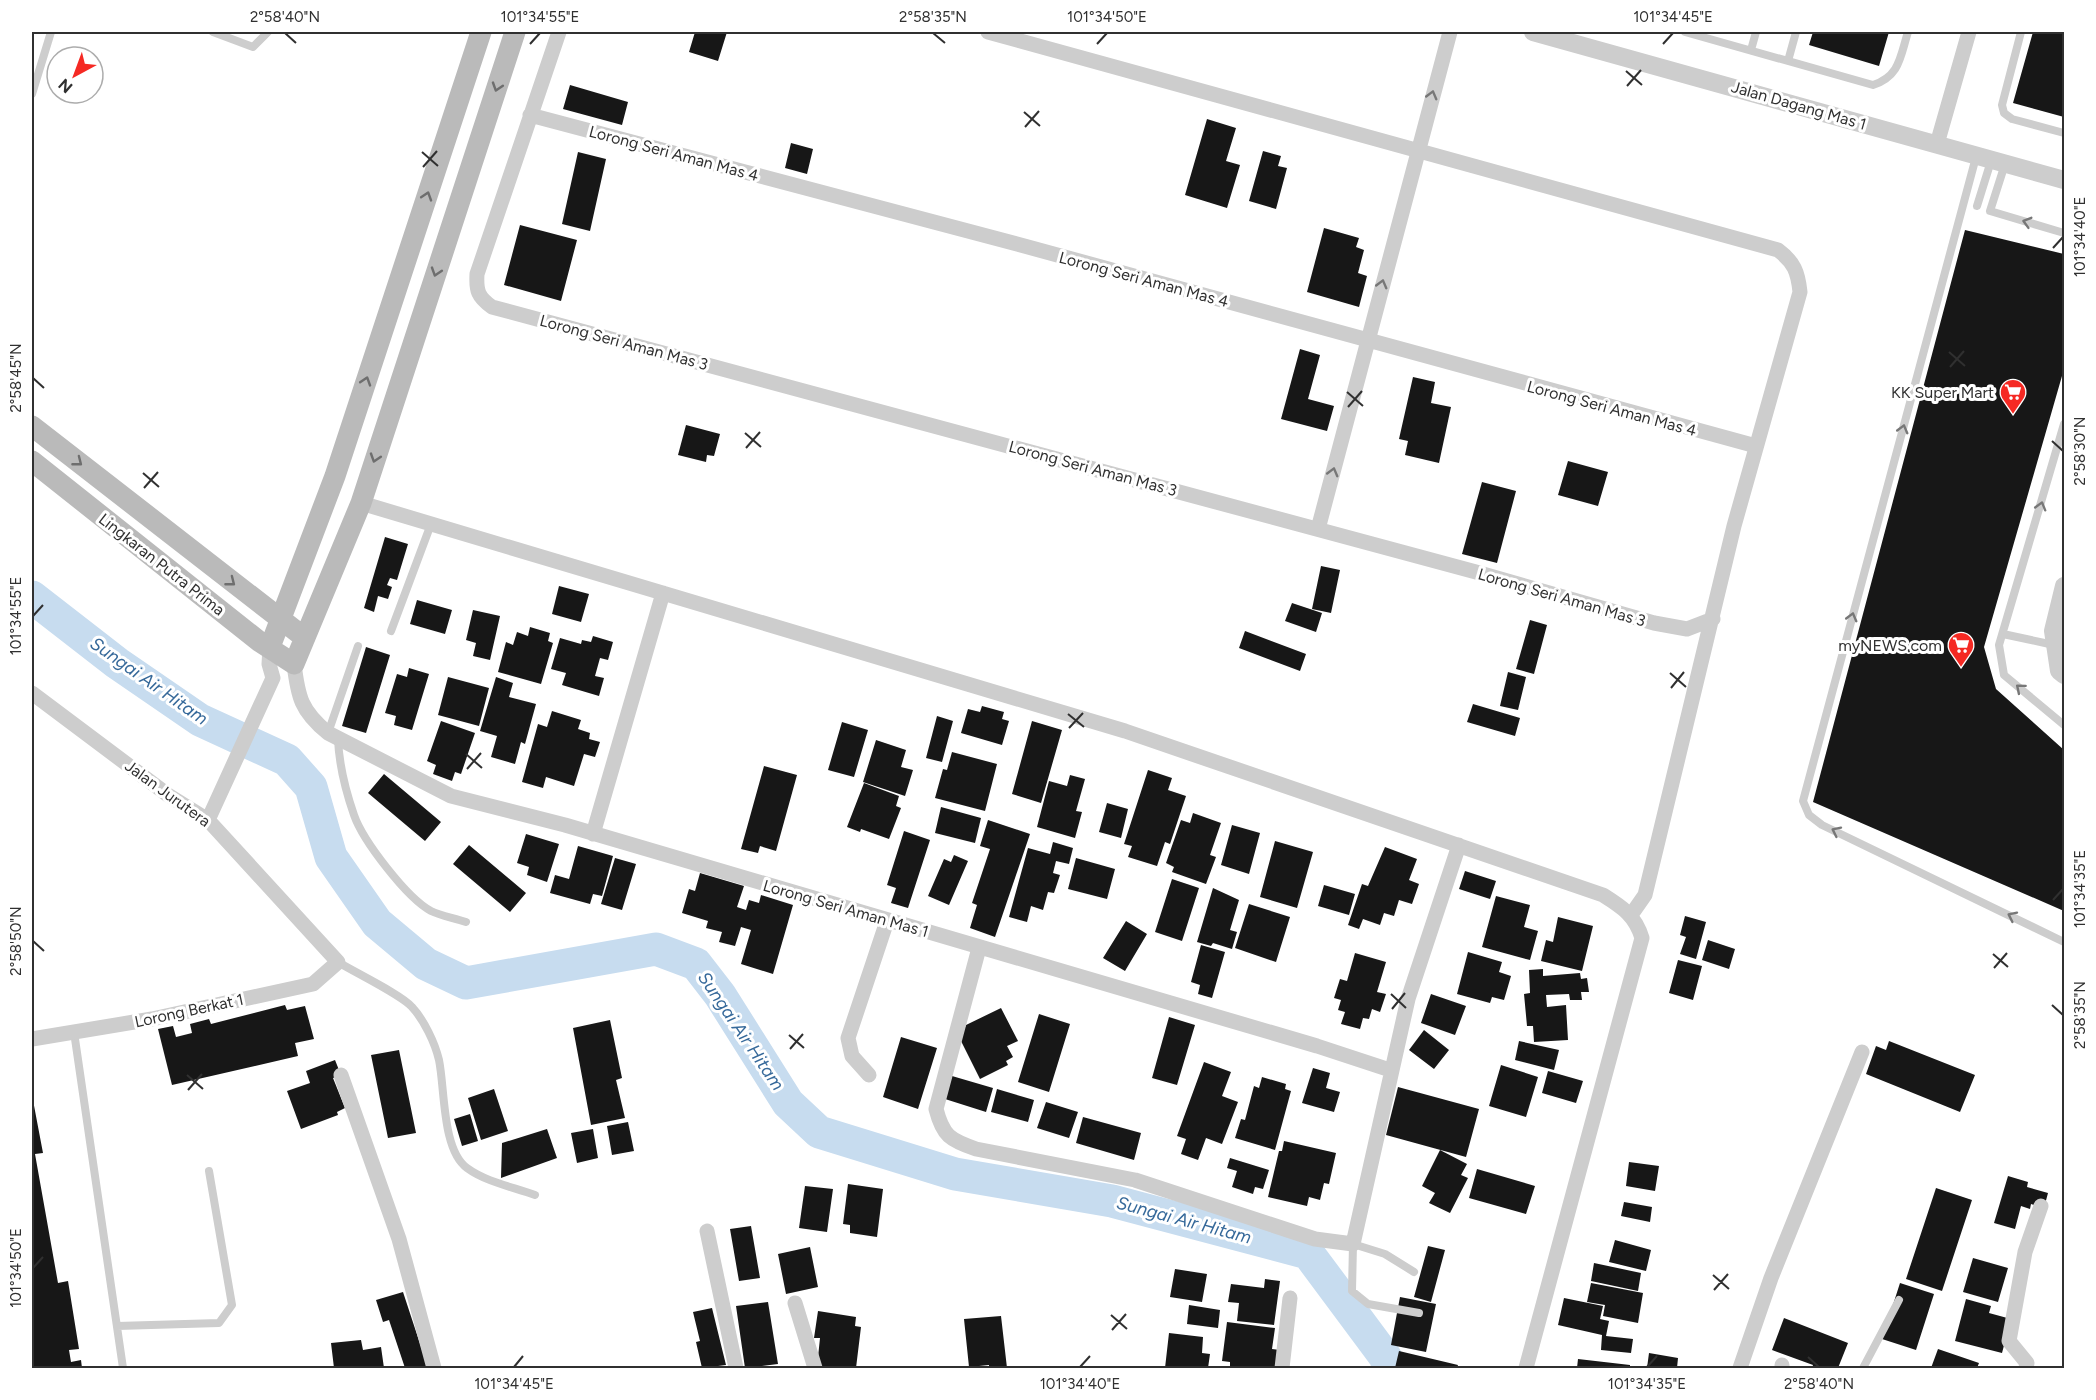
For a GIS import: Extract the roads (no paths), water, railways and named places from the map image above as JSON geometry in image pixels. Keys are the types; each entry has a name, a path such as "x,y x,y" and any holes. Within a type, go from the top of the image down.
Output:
{"main road":[{"path":"270,647 335,476 481,32"},
{"path":"294,664 361,503 515,32"},
{"name":"Lingkaran Putra Prima","path":"32,426 280,621 305,638"},
{"name":"Lingkaran Putra Prima","path":"32,461 294,664"}],"street":[{"path":"530,115 559,32"},
{"path":"988,32 1778,250 1792,260 1798,276 1800,292 1756,446 1645,895 1631,915"},
{"path":"1318,529 1449,32"},
{"name":"Jalan Dagang Mas 1","path":"1533,32 2064,180"},
{"path":"1937,144 1969,32"},
{"name":"Lorong Seri Aman Mas 3","path":"530,115 477,274 477,292 480,298 492,307 1318,529 1654,623 1687,629 1713,619"},
{"name":"Lorong Seri Aman Mas 4","path":"530,115 1028,247 1756,446"},
{"path":"361,503 1125,731 1603,895 1625,908 1638,923 1642,938 1575,1179 1526,1368"},
{"path":"2064,586 2053,631 2059,671 2064,675"},
{"path":"593,834 663,593"},
{"path":"208,820 273,678 269,664 270,647"},
{"path":"273,678 286,674 294,664"},
{"name":"Lorong Seri Aman Mas 1","path":"294,664 298,697 313,721 333,735 451,796 593,834 1317,1046 1390,1070"},
{"name":"Jalan Jurutera","path":"32,693 168,795 208,820 338,962"},
{"path":"979,948 936,1109 941,1128 955,1142 976,1149 1135,1180 1315,1239 1353,1244 1390,1070 1408,999 1459,845"},
{"path":"869,1075 852,1056 848,1038 887,921"},
{"name":"Lorong Berkat 1","path":"32,1039 152,1019 313,984 338,962"},
{"path":"1740,1368 1771,1278 1862,1052"},
{"path":"341,1075 399,1239 434,1368"},
{"path":"2026,1368 2027,1363 2009,1341 2025,1252 2041,1206"},
{"path":"706,1231 736,1368"},
{"path":"1282,1368 1290,1298"},
{"path":"795,1303 815,1368"}],"lane":[{"path":"32,94 51,32"},
{"path":"213,32 253,46 268,32"},
{"path":"1685,32 1715,36 1751,50 1873,85 1888,80 1897,68 1908,32"},
{"path":"1751,50 1756,32"},
{"path":"1788,61 1796,32"},
{"path":"2021,32 2002,105 2004,113 2012,119 2064,133"},
{"path":"1964,197 1978,204 1991,159"},
{"path":"1991,159 1964,197 1803,801 1809,815 1822,825 2064,942"},
{"path":"1991,159 1990,211 2064,233"},
{"path":"2064,430 2000,645 2004,675 2064,725"},
{"path":"391,631 431,524"},
{"path":"2003,634 2055,645"},
{"path":"358,646 333,735 354,817 389,871 411,897 431,911 466,922"},
{"path":"338,962 412,1006 430,1036 439,1059 455,1156 466,1168 481,1176 535,1195"},
{"path":"74,1032 123,1368"},
{"path":"117,1326 219,1323 232,1305 209,1171"},
{"path":"1414,1272 1384,1254 1353,1244 1352,1291 1368,1304 1419,1313"},
{"path":"1863,1368 1899,1300"}],"waterway":[{"name":"Sungai Air Hitam","path":"32,597 117,663 200,720 287,760 311,787 331,857 377,923 426,964 466,983 656,949 696,964 720,995 788,1103 819,1132 955,1174 1112,1201 1308,1253 1386,1358 1388,1368"}],"place":[{"name":"KK Super Mart","path":"2013,415"},
{"name":"myNEWS.com","path":"1961,668"}]}
